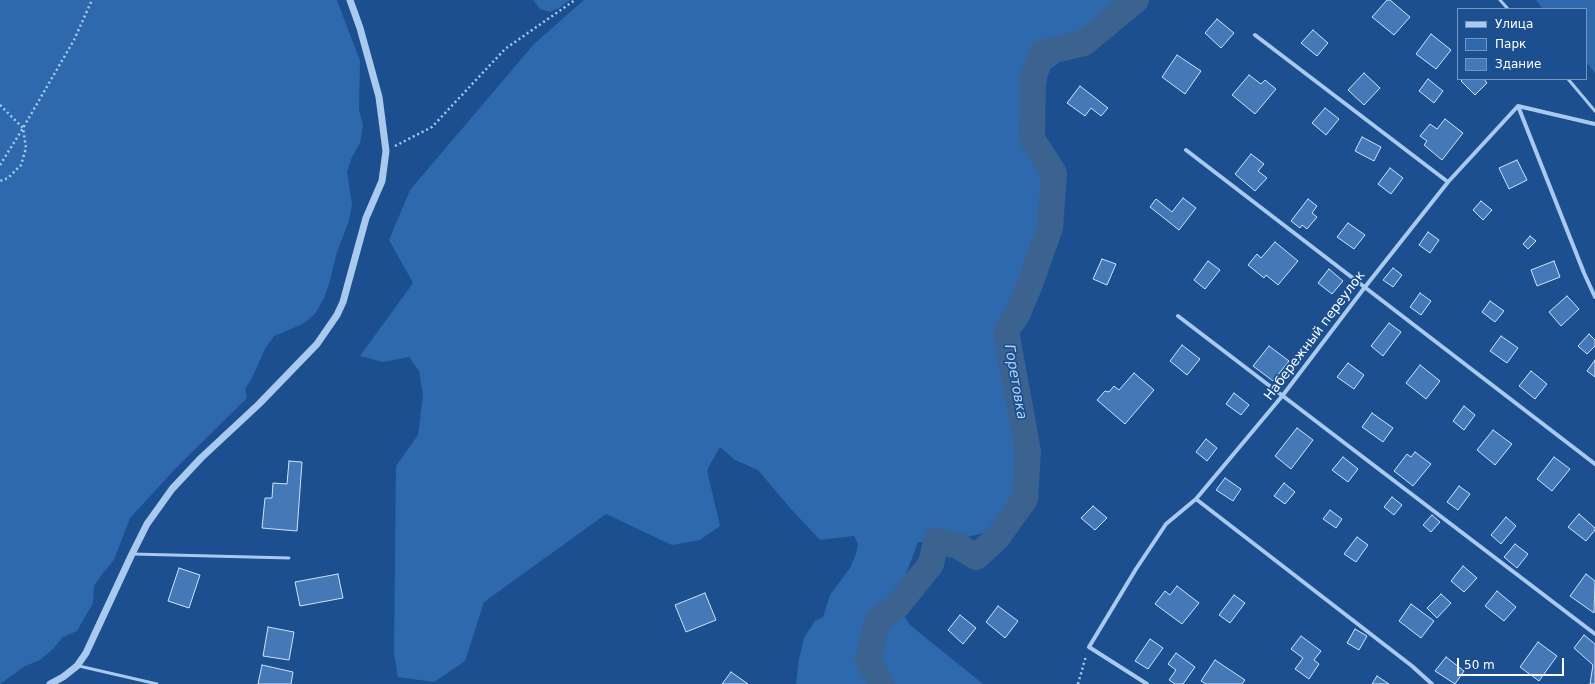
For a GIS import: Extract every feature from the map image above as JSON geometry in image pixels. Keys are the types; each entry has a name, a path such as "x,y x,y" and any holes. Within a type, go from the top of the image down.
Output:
{"street":[{"path":"50,684 63,677 77,666 86,653 147,524 172,489 201,458 259,404 317,344 337,315 343,302 366,218 382,181 386,151 379,97 360,28 350,0"},
{"path":"1255,35 1448,182"},
{"path":"1518,106 1595,124"},
{"path":"1518,106 1595,298"},
{"name":"Набережный переулок","path":"1089,647 1136,569 1166,524 1196,499 1283,395 1365,287 1448,182 1518,106"},
{"path":"1186,150 1595,464"},
{"path":"1178,316 1595,634"},
{"path":"1196,499 1406,662 1432,684"},
{"path":"1089,647 1147,684"}],"lane":[{"path":"1500,0 1507,8"},
{"path":"1569,80 1595,111"},
{"path":"132,554 289,558"},
{"path":"77,666 157,684"}],"path":[{"path":"0,165 74,40 92,0"},
{"path":"386,151 432,127 505,49 575,0"},
{"path":"0,105 23,128 26,148 22,165 8,178 0,181"},
{"path":"1078,684 1089,647"}],"green space":[{"path":"0,0 337,0 360,61 359,110 363,125 360,143 352,157 347,172 352,204 349,221 337,252 324,298 315,314 303,324 274,336 265,349 252,378 245,389 247,398 176,468 130,518 114,560 94,586 93,603 77,631 63,637 53,649 40,660 25,666 0,684"},
{"path":"533,0 570,0 559,8 550,12 540,9"},
{"path":"584,0 1128,0 1093,36 1049,70 1041,110 1047,202 1042,256 1034,295 1005,315 1012,403 1013,439 1021,483 1011,514 984,533 947,542 918,542 902,585 892,597 910,625 983,684 796,684 799,659 804,638 815,621 823,617 830,595 850,568 856,554 858,544 854,536 820,540 790,508 758,470 735,460 720,447 707,470 720,526 700,540 672,545 606,514 484,602 465,661 434,682 398,677 394,653 396,466 418,435 423,395 419,371 409,357 383,362 360,356 413,283 389,240 410,190 534,44"},
{"path":"1536,0 1595,0 1595,73 1587,63 1587,8 1542,8"}],"building":[{"path":"1387,0 1390,0 1410,17 1394,35 1372,17"},
{"path":"1217,19 1234,33 1221,48 1205,33"},
{"path":"1313,30 1328,43 1317,56 1301,43"},
{"path":"1431,34 1451,50 1436,69 1416,54"},
{"path":"1177,55 1201,71 1185,94 1162,77"},
{"path":"1364,73 1380,88 1364,105 1348,90"},
{"path":"1249,75 1261,84 1265,80 1276,89 1255,114 1232,95"},
{"path":"1428,79 1443,91 1434,103 1419,91"},
{"path":"1485,80 1487,83 1475,95 1461,81"},
{"path":"1080,86 1108,108 1101,116 1091,108 1085,116 1067,103"},
{"path":"1325,108 1339,119 1326,135 1312,123"},
{"path":"1445,119 1463,133 1442,160 1424,145 1427,141 1420,136 1430,124 1437,129"},
{"path":"1362,137 1381,147 1374,161 1355,151"},
{"path":"1251,154 1264,164 1258,171 1267,178 1255,191 1235,174"},
{"path":"1517,160 1527,180 1509,189 1499,168"},
{"path":"1390,168 1403,178 1391,194 1378,184"},
{"path":"1183,198 1196,208 1179,230 1150,207 1156,199 1172,212"},
{"path":"1308,199 1317,206 1312,213 1317,217 1307,229 1302,225 1300,228 1291,221"},
{"path":"1481,201 1492,210 1483,220 1473,210"},
{"path":"1348,223 1365,235 1354,249 1337,237"},
{"path":"1428,232 1439,240 1430,253 1419,245"},
{"path":"1530,236 1536,241 1528,249 1523,244"},
{"path":"1275,242 1298,261 1278,285 1266,275 1264,278 1248,265 1257,254 1261,258"},
{"path":"1102,259 1116,264 1107,285 1093,279"},
{"path":"1208,261 1220,270 1205,289 1194,280"},
{"path":"1554,261 1560,277 1537,286 1531,270"},
{"path":"1393,268 1402,275 1393,287 1383,280"},
{"path":"1329,269 1343,281 1332,294 1318,283"},
{"path":"1420,293 1431,301 1421,315 1410,307"},
{"path":"1567,296 1579,309 1561,326 1549,312"},
{"path":"1490,301 1504,311 1495,322 1482,312"},
{"path":"1389,323 1401,332 1383,356 1371,346"},
{"path":"1589,334 1595,340 1595,346 1587,354 1578,346"},
{"path":"1501,336 1518,348 1507,363 1490,351"},
{"path":"1182,345 1200,359 1187,375 1170,361"},
{"path":"1269,346 1289,361 1273,381 1253,366"},
{"path":"1595,360 1595,377 1587,371"},
{"path":"1348,363 1364,375 1354,389 1337,377"},
{"path":"1420,365 1440,381 1426,399 1406,383"},
{"path":"1531,371 1547,384 1535,399 1519,386"},
{"path":"1134,373 1154,390 1125,424 1097,400 1105,391 1109,392 1114,386 1119,390"},
{"path":"1234,393 1249,405 1241,415 1226,404"},
{"path":"1464,406 1475,415 1464,430 1453,421"},
{"path":"1372,413 1393,428 1383,442 1362,427"},
{"path":"1297,428 1313,440 1291,469 1275,456"},
{"path":"1493,430 1512,444 1495,465 1477,450"},
{"path":"1206,439 1217,448 1207,461 1196,452"},
{"path":"1415,452 1431,464 1413,486 1394,471 1407,454 1411,457"},
{"path":"1343,457 1358,469 1348,482 1332,470"},
{"path":"1554,457 1570,469 1552,491 1537,479"},
{"path":"289,461 302,462 297,531 262,528 265,498 272,498 273,483 287,484"},
{"path":"1225,478 1241,489 1233,501 1216,490"},
{"path":"1284,483 1295,492 1285,504 1274,496"},
{"path":"1459,486 1470,494 1458,510 1447,502"},
{"path":"1392,497 1402,505 1394,515 1384,507"},
{"path":"1093,506 1107,518 1095,530 1081,518"},
{"path":"1330,510 1342,519 1336,528 1323,519"},
{"path":"1579,514 1595,528 1586,541 1568,527"},
{"path":"1432,515 1440,522 1431,532 1423,525"},
{"path":"1506,517 1516,526 1501,544 1491,535"},
{"path":"1357,537 1368,545 1356,562 1344,554"},
{"path":"1515,544 1528,554 1517,568 1504,557"},
{"path":"1463,566 1477,578 1464,592 1451,581"},
{"path":"179,568 200,575 189,608 168,601"},
{"path":"338,574 343,598 300,606 295,582"},
{"path":"1586,574 1595,581 1594,613 1570,596"},
{"path":"1177,586 1199,603 1182,624 1155,604 1165,591 1170,595"},
{"path":"1497,591 1516,607 1504,621 1485,606"},
{"path":"705,593 716,620 686,632 675,605"},
{"path":"1441,594 1451,603 1437,618 1427,608"},
{"path":"1234,595 1245,603 1230,623 1219,615"},
{"path":"1411,604 1434,621 1421,638 1399,621"},
{"path":"998,606 1018,621 1005,638 986,622"},
{"path":"960,615 976,628 963,644 948,630"},
{"path":"268,627 294,632 289,660 263,656"},
{"path":"1355,629 1367,636 1359,650 1347,643"},
{"path":"1584,635 1595,644 1595,684 1590,684 1593,665 1574,648"},
{"path":"1301,636 1321,651 1314,660 1319,664 1309,679 1295,669 1303,658 1291,649"},
{"path":"1150,639 1163,648 1148,669 1135,661"},
{"path":"1538,642 1557,656 1539,681 1520,667"},
{"path":"1176,653 1195,667 1183,684 1175,684 1169,680 1176,670 1168,664"},
{"path":"1446,657 1464,671 1455,684 1435,671"},
{"path":"1215,660 1245,680 1242,684 1206,684 1201,681"},
{"path":"262,665 293,672 291,684 258,684"},
{"path":"731,672 748,684 722,684"},
{"path":"1377,676 1389,684 1372,684"}],"waterway":[{"name":"Горетовка","path":"882,684 868,660 877,621 898,605 931,564 936,541 958,546 976,557 997,538 1025,499 1028,451 1006,331 1017,315 1050,228 1054,173 1032,139 1033,78 1042,53 1084,43 1136,0"}]}
